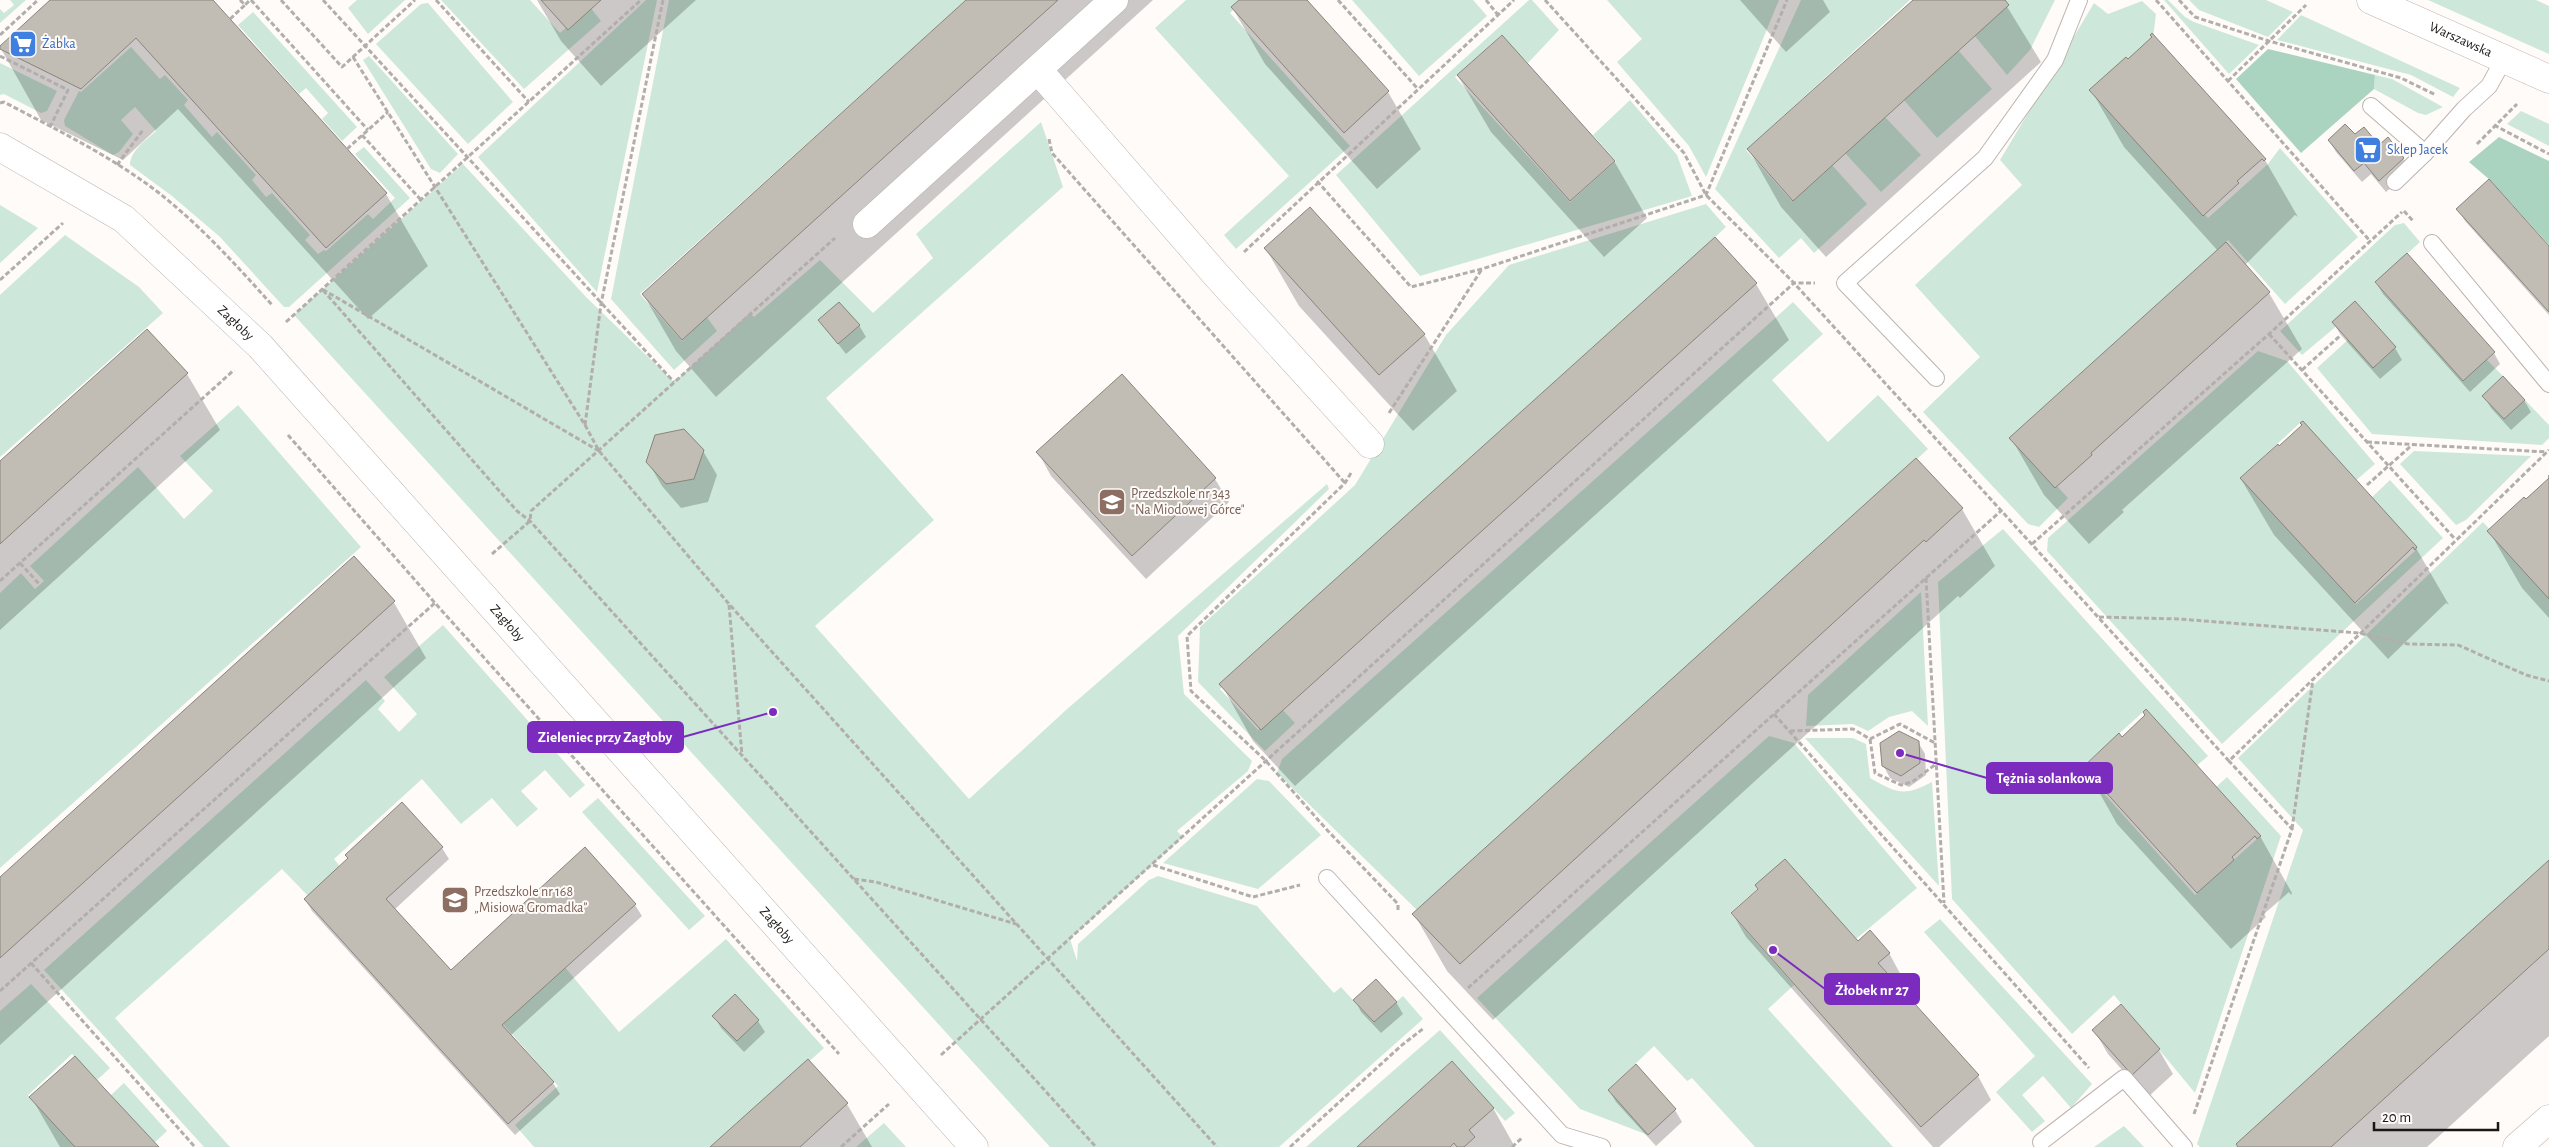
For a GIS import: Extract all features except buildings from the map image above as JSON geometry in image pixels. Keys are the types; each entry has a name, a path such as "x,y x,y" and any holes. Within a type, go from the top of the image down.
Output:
{"street":[{"path":"854,228 1038,70 1114,0"},
{"name":"Warszawska","path":"2371,0 2549,79"},
{"path":"1038,70 1218,276 1370,444"},
{"name":"Zagłoby","path":"0,147 124,220 260,346 974,1147"},
{"path":"2517,1147 2549,1118"}],"lane":[{"path":"1936,378 1845,284 1985,158 2055,60 2079,0"},
{"path":"2395,182 2425,153 2464,109 2490,86 2504,59"},
{"path":"2371,106 2425,153"},
{"path":"2432,243 2549,384"},
{"path":"1327,878 1562,1135 1602,1147"},
{"path":"2041,1142 2110,1091 2124,1078 2184,1146"}],"path":[{"path":"0,35 38,0"},
{"path":"240,0 245,5"},
{"path":"230,19 250,0 368,130"},
{"path":"281,0 342,67 415,0"},
{"path":"323,0 674,382"},
{"path":"436,0 529,102"},
{"path":"0,581 641,0"},
{"path":"585,425 601,304 663,0"},
{"path":"1338,0 1418,89"},
{"path":"1486,0 1498,15"},
{"path":"1218,276 1514,0"},
{"path":"1545,0 1684,153 1706,195 1794,283 2292,829"},
{"path":"1317,182 1411,287 1482,269 1706,195 1787,0"},
{"path":"2156,0 2370,241"},
{"path":"2179,0 2195,16 2269,41 2401,78 2439,97"},
{"path":"2228,81 2306,5"},
{"path":"0,56 68,90 50,127"},
{"path":"353,57 585,425 599,451 729,604 1217,1147"},
{"path":"1065,102 1046,122 1052,153 1345,483"},
{"path":"347,149 388,112"},
{"path":"2487,122 2549,154"},
{"path":"117,164 143,130"},
{"path":"362,135 421,200"},
{"path":"2032,544 2269,334 2404,210"},
{"path":"0,280 65,221 57,216"},
{"path":"486,559 530,521 531,511 674,382 854,228"},
{"path":"1401,959 1398,904 1328,831 1265,760 1191,691 1187,636 1345,483 1482,269"},
{"path":"841,1147 979,1019 1048,960 1265,760 1794,283 1845,284"},
{"path":"322,289 599,451"},
{"path":"322,289 517,511 530,521 1096,1147"},
{"path":"2269,334 2455,539"},
{"path":"2302,370 2340,335"},
{"path":"226,364 239,379"},
{"path":"285,431 435,603 846,1061"},
{"path":"2367,442 2548,451"},
{"path":"2367,486 2412,444"},
{"path":"2229,761 2455,539 2548,451"},
{"path":"1290,1147 2002,510"},
{"path":"20,563 40,585"},
{"path":"1926,577 1944,904"},
{"path":"0,991 441,599"},
{"path":"729,604 742,755"},
{"path":"2099,617 2179,619 2359,634 2408,644 2458,645 2526,676 2549,681"},
{"path":"2184,1146 2292,829 2314,678"},
{"path":"1774,714 2110,1091"},
{"path":"1870,739 1900,724 1935,743"},
{"path":"1790,731 1853,729 1870,739"},
{"path":"1870,739 1875,773 1901,785 1912,782 1936,764"},
{"path":"1152,865 1253,897 1327,878"},
{"path":"854,879 876,882 1017,924"},
{"path":"30,963 195,1147"},
{"path":"886,1106 892,1113"}],"green space":[{"path":"10,0 26,0 0,23 0,9 4,13 14,5"},
{"path":"357,0 405,0 368,34 348,8"},
{"path":"441,0 530,0 560,33 590,7 601,21 524,89"},
{"path":"646,0 657,0 597,292 478,157"},
{"path":"669,0 966,0 640,294 682,341 706,316 717,331 674,370 611,299"},
{"path":"1186,0 1243,0 1230,13 1350,146 1236,249 1224,235 1289,176 1155,28"},
{"path":"1352,0 1473,0 1487,16 1419,76"},
{"path":"1529,0 1532,0 1559,30 1528,63 1501,35 1455,77 1570,202 1616,161 1593,135 1630,100 1677,155 1692,196 1420,276 1336,175"},
{"path":"1607,0 1779,0 1706,177 1689,146 1617,62 1642,39"},
{"path":"1801,0 1910,0 1746,150 1792,201 1832,165 1867,204 1814,253 1801,238 1779,258 1715,189"},
{"path":"2002,0 2055,0 2030,50 2007,75 1974,35"},
{"path":"2164,0 2168,0 2185,17 2194,22 2259,45 2229,74"},
{"path":"2189,0 2266,0 2293,12 2268,37 2199,10"},
{"path":"2428,0 2536,0 2549,6 2549,54"},
{"path":"2142,1 2156,14 2153,38 2093,93 2208,218 2268,164 2280,148 2358,237 2285,304 2228,240 2012,437 2068,498 2039,527 2028,524 1923,412 1980,357 1915,285 2022,185 2000,160 2094,3 2108,14"},
{"path":"428,3 513,102 468,144 376,44 421,4"},
{"path":"253,12 357,127 342,141 322,119 328,113 306,88 299,94 238,25"},
{"path":"2301,15 2460,88 2453,97 2411,75 2277,40"},
{"path":"131,47 160,79 165,75 188,100 184,105 212,137 217,132 256,175 252,180 266,197 272,193 310,235 305,240 318,254 324,250 326,251 368,214 373,219 395,198 355,154 364,147 410,198 289,307 284,307 220,237 172,196 130,165 136,150 156,131 135,107 121,120 133,134 119,152 113,155 65,126 64,120 79,91 81,92"},
{"path":"2268,49 2375,75 2374,89 2301,153 2236,79"},
{"path":"1958,50 1992,89 1937,138 1903,99"},
{"path":"369,56 458,154 440,173 431,169 363,60"},
{"path":"0,63 57,91 47,111 41,113 4,94 0,95"},
{"path":"2375,75 2392,79 2443,107 2426,115 2418,113 2374,89"},
{"path":"2521,111 2549,124 2549,146 2507,124"},
{"path":"1884,116 1921,155 1881,192 1845,153"},
{"path":"1041,122 1063,187 826,398 934,520 815,626 969,799 1066,710 1327,484 1329,489 1178,636 1184,694 1252,761 1248,771 1177,831 1183,837 1070,939 1077,961 1078,944 1149,880 1158,876 1257,906 1334,993 1341,987 1373,1022 1403,996 1423,1019 1279,1147 1050,1147 294,315 463,164 587,298 674,382 750,313 754,317 820,260 873,313 933,258 916,234"},
{"path":"2499,137 2549,161 2549,245 2490,180 2469,162"},
{"path":"1706,204 1726,227 1220,689 1258,730 1282,709 1295,723 1265,751 1198,682 1200,627 1355,485 1446,335 1509,265"},
{"path":"0,205 38,228 0,263"},
{"path":"2404,223 2420,242 2375,283 2463,380 2486,359 2503,376 2482,396 2504,419 2525,400 2549,425 2549,438 2542,445 2372,434 2317,368 2351,337 2395,346 2354,302 2339,324 2302,355 2280,331 2395,225"},
{"path":"65,235 139,287 163,313 0,457 0,295"},
{"path":"1793,302 1823,334 1772,380 1828,442 1878,395 1928,449 1420,913 1277,773 1282,759"},
{"path":"2258,351 2287,361 2375,464 2354,482 2300,423 2241,477 2356,604 2415,551 2370,499 2390,480 2443,538 2222,744 2047,551 2048,538"},
{"path":"238,405 361,547 0,868 0,593 21,573 35,589 44,581 30,566 138,467 184,519 213,491 180,456"},
{"path":"2414,451 2531,456 2466,520 2456,525 2400,464"},
{"path":"2483,522 2549,595 2549,863 2239,1147 2200,1147 2197,1144 2303,830 2238,758"},
{"path":"2003,529 2208,756 2194,768 2143,712 2081,768 2195,895 2258,838 2214,789 2227,777 2281,836 2195,1093 2114,995 2072,1034 1952,899 1938,582"},
{"path":"1921,592 1928,726 1912,711 1889,717 1868,731 1853,724 1806,726 1808,695"},
{"path":"443,625 585,785 570,798 545,770 521,791 538,809 517,827 492,798 461,824 422,779 334,859 342,869 310,898 282,869 115,1018 230,1147 204,1147 44,970 366,680 385,701 378,709 399,732 417,714 384,677"},
{"path":"1769,736 1794,743 1917,888 1856,939 1785,859 1756,885 1758,888 1730,913 1794,985 1768,1009 1893,1147 1755,1147 1692,1078 1687,1081 1654,1046 1609,1089 1648,1135 1580,1109 1477,998"},
{"path":"1805,738 1853,738 1866,744 1870,778 1894,790 1914,790 1932,782 1939,886"},
{"path":"1257,779 1269,781 1321,835 1258,889 1163,863"},
{"path":"598,798 705,916 689,930 582,812"},
{"path":"1940,919 2092,1084 2071,1108 2043,1076 2022,1095 2045,1121 2032,1132 1996,1092 2035,1056 1924,932"},
{"path":"726,939 824,1048 714,1147 534,1147 515,1125 558,1086 502,1023 564,966 619,1032"},
{"path":"31,984 110,1068 97,1080 72,1054 28,1095 76,1147 0,1147 0,1011"},
{"path":"1440,1030 1515,1113 1505,1121 1452,1061 1357,1147 1306,1147"},
{"path":"124,1083 167,1131 154,1143 111,1095"},
{"path":"884,1123 906,1147 856,1147"},
{"path":"2124,1126 2144,1147 2094,1147"}],"place":[{"name":"Żabka","path":"23,44"},
{"name":"Sklep Jacek","path":"2368,150"},
{"name":"Przedszkole nr 343 \"Na Miodowej Górce\"","path":"1112,502"},
{"name":"Zieleniec przy Zagłoby","path":"773,712"},
{"name":"Tężnia solankowa","path":"1900,753"},
{"name":"Przedszkole nr 168 „Misiowa Gromadka”","path":"455,900"},
{"name":"Żłobek nr 27","path":"1773,950"}]}
